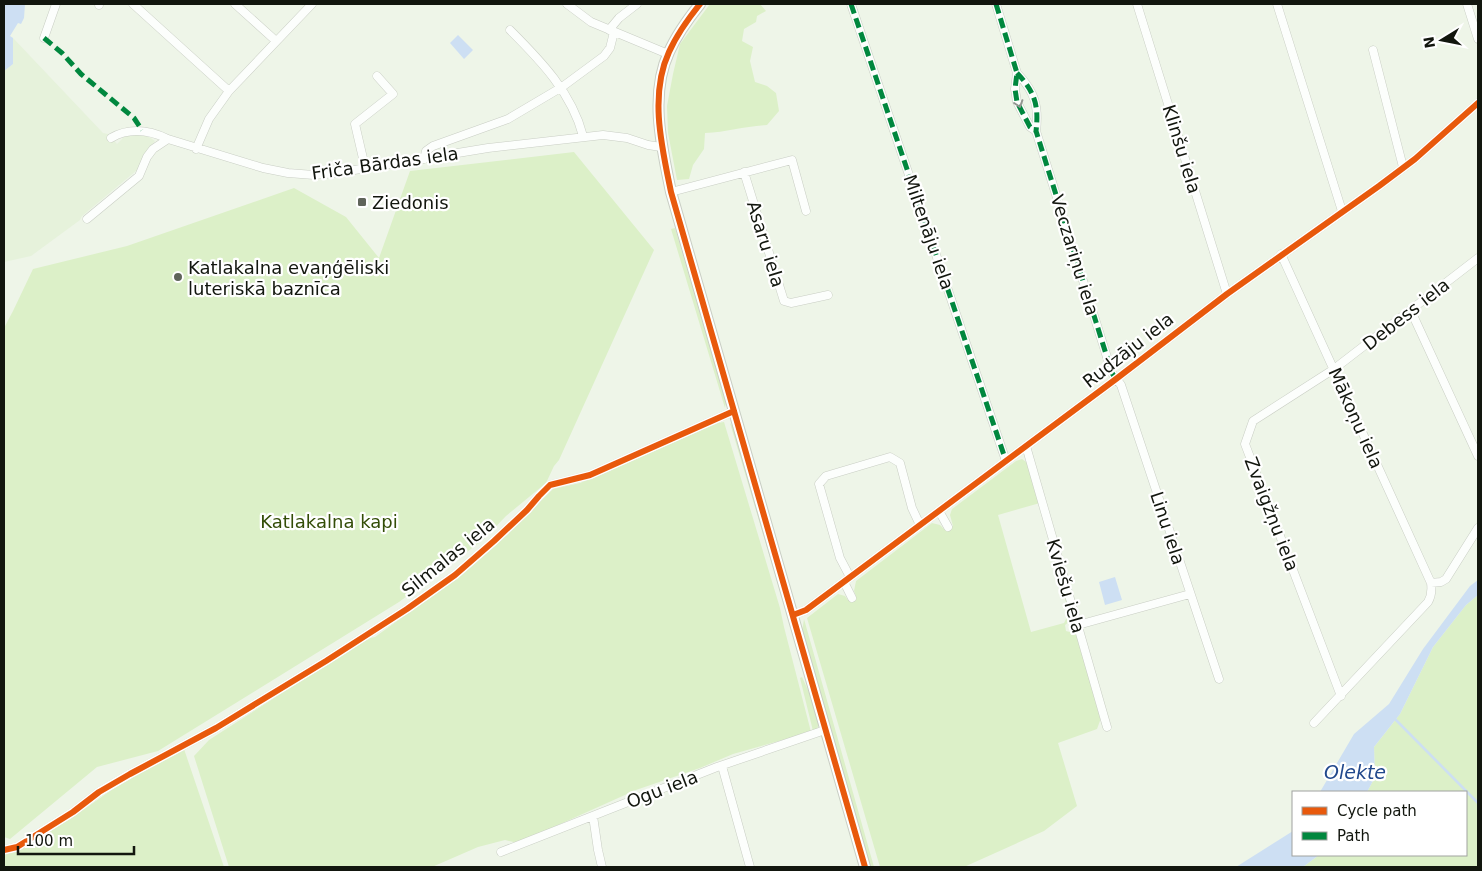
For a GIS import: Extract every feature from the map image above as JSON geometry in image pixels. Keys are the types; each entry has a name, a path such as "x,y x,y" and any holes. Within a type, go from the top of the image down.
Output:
{"main road":[{"path":"700,4 681,28 668,54 663,70 660,93 661,147 671,192 865,867"}],"street":[{"path":"44,38 56,4"},
{"path":"133,4 229,91"},
{"path":"235,4 276,41"},
{"path":"196,149 209,119 229,91 312,4"},
{"path":"567,4 581,16 611,31 668,54"},
{"path":"424,159 426,151 433,146 508,119 562,87 604,56 610,48 611,31 619,18 636,4"},
{"name":"Miltenāju iela","path":"851,4 1006,461"},
{"name":"Veczariņu iela","path":"996,4 1017,73 1015,89 1018,102 1030,127 1036,131"},
{"name":"Klinšu iela","path":"1136,4 1227,294"},
{"path":"1277,4 1342,211"},
{"path":"1467,4 1478,39"},
{"path":"510,30 538,57 562,87 580,125 583,136"},
{"path":"1373,50 1403,167"},
{"name":"Veczariņu iela","path":"1017,73 1029,86 1036,104 1038,113 1036,131 1112,373 1116,379"},
{"path":"365,167 355,124 393,94 377,76"},
{"name":"Rudzāju iela","path":"793,615 804,612 1227,294 1403,167 1478,103"},
{"name":"Friča Bārdas iela","path":"111,138 126,131 142,130 156,133 196,149 262,168 314,175 488,148 583,136 613,135 661,147"},
{"path":"87,219 139,176 147,157 153,149 168,139"},
{"path":"671,192 792,160 806,211"},
{"name":"Asaru iela","path":"744,172 784,302 791,303 828,295"},
{"name":"Mākoņu iela","path":"1281,254 1431,582"},
{"name":"Debess iela","path":"1334,369 1478,258"},
{"path":"1411,311 1478,456"},
{"name":"Zvaigžņu iela","path":"1334,369 1253,421 1245,444 1341,696"},
{"name":"Linu iela","path":"1116,379 1121,385 1219,679"},
{"name":"Silmalas iela","path":"4,850 17,847 107,788 201,737 309,672 407,609 455,575 527,510 550,485 590,474 734,412"},
{"name":"Kviešu iela","path":"1026,446 1107,727"},
{"path":"852,598 820,484 826,476 890,457 900,463 912,508 920,525"},
{"path":"939,511 948,527"},
{"path":"1314,723 1428,602 1432,596 1431,582 1441,582 1446,579 1478,528"},
{"path":"1078,625 1190,594"},
{"name":"Ogu iela","path":"501,852 722,766 825,730"},
{"path":"722,766 750,867"},
{"path":"593,816 602,867"}],"shaded area":[{"path":"13,38 103,133 108,134 117,144 126,135 146,135 155,141 137,170 82,216 80,220 31,256 4,262 4,71 13,64"}],"green space":[{"path":"710,4 760,4 766,11 757,16 756,22 744,29 742,41 753,47 750,61 755,82 767,86 776,93 779,111 767,125 705,133 704,149 693,165 689,179 677,180 668,133 667,106 673,74 680,44"},
{"name":"Katlakalna kapi","path":"574,152 654,250 559,460 546,483 506,516 483,540 399,602 158,751 97,767 10,839 4,837 4,328 33,269 127,246 294,188 346,217 379,258 410,171"},
{"path":"675,228 726,403 725,408 671,229"},
{"path":"724,422 780,608 811,732 733,754 700,768 636,790 518,843 505,840 478,847 432,867 229,867 194,756 209,740 366,639 375,637 418,606 502,539 553,489 580,483"},
{"path":"730,423 734,428 782,598"},
{"path":"1022,459 1029,464 1040,503 998,515 1031,632 1064,623 1069,613 1065,599 1067,599 1072,615 1070,621 1065,625 1066,631 1077,634 1101,718 1097,729 1058,743 1077,806 1044,831 964,867 880,867 807,618 838,594 845,596 848,600 856,596 854,591 856,581 932,523 940,525 945,530 953,526 950,515 952,509 1016,461"},
{"path":"1478,595 1478,867 1303,867 1318,856 1467,856 1467,791 1368,791 1375,777 1374,747 1400,714 1433,647 1466,605"},
{"path":"804,619 874,867 870,867 802,632"},
{"path":"802,677 814,703 819,724 817,729 813,731 800,678"},
{"path":"184,749 224,867 4,867 4,852 17,849 86,808 124,781"}],"water":[{"path":"4,4 25,4 24,18 21,24 18,23 10,36 13,38 13,64 4,71"},
{"path":"458,35 473,50 464,59 450,43"},
{"path":"1115,577 1122,600 1105,605 1099,582"},
{"name":"Olekte","path":"1478,580 1478,595 1466,605 1433,647 1400,714 1374,747 1375,777 1368,791 1321,791 1354,734 1389,704 1423,649 1470,586"},
{"path":"1292,832 1292,856 1318,856 1303,867 1236,867"}],"waterway":[{"path":"1395,719 1466,791"},
{"path":"1467,792 1478,803"}],"marked path":[{"path":"851,4 1006,461"},
{"path":"996,4 1017,73 1015,89 1017,102 1030,127 1036,131"},
{"path":"44,38 62,53 81,74 134,118 142,130"},
{"path":"1017,73 1032,93 1037,114 1036,131 1112,373 1116,379"}],"cycle path":[{"path":"700,4 676,39 663,69 658,104 664,158 671,192 865,867"},
{"path":"793,615 806,610 1227,294 1379,186 1415,159 1478,103"},
{"path":"4,850 17,847 73,812 99,792 216,728 407,609 455,575 527,510 550,485 590,475 734,411"}],"place":[{"name":"Ziedonis","path":"362,202"},
{"name":"Katlakalna evaņģēliski luteriskā baznīca","path":"178,277"}]}
